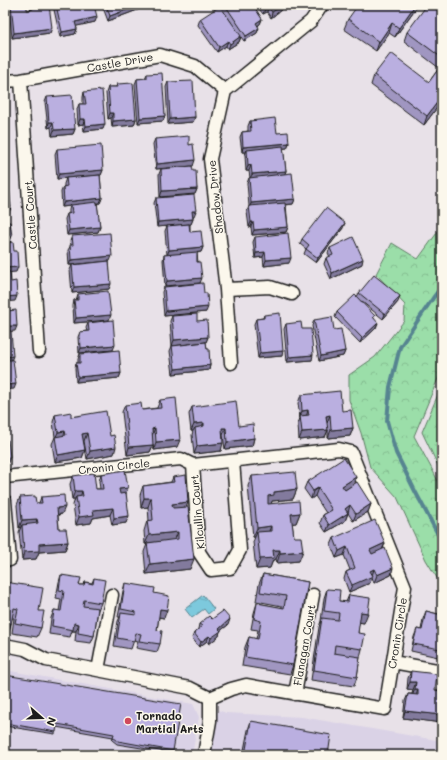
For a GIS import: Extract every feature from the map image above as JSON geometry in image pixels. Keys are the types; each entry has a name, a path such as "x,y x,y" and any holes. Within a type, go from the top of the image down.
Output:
{"street":[{"path":"225,91 311,21 322,5"},
{"name":"Castle Drive","path":"5,81 21,80 160,55 195,66 225,91"},
{"name":"Castle Court","path":"21,80 38,350"},
{"name":"Shadow Drive","path":"225,91 210,159 226,289 231,363"},
{"path":"226,289 270,287 292,294"},
{"name":"Cronin Circle","path":"5,478 181,459 193,465 339,449 351,452 405,587 385,709 246,685 231,689 210,698"},
{"name":"Kilcullin Court","path":"193,465 199,552 211,570 230,568 240,550 233,461"},
{"path":"5,501 10,560"},
{"path":"98,670 112,595"},
{"name":"Flanagan Court","path":"295,694 313,595"},
{"path":"5,645 25,649 46,660 190,688 210,698 210,721 204,755"},
{"path":"393,662 442,671"}],"shaded area":[{"path":"5,670 193,704 199,717 192,755 5,755"},
{"path":"218,710 226,713 302,717 442,741 442,755 211,755"}],"green space":[{"path":"442,226 442,369 414,436 442,490 442,586 426,560 397,497 370,467 361,433 349,400 349,375 375,357 404,321 405,305 376,274 392,243 418,259"},
{"path":"442,385 442,474 422,432"}],"water":[{"path":"203,595 214,609 208,614 204,609 192,618 185,609"}],"building":[{"path":"11,5 27,5 27,10 33,9 33,5 49,5 52,28 14,33"},
{"path":"56,5 94,5 97,17 75,22 77,29 62,32"},
{"path":"106,5 139,5 110,16"},
{"path":"225,5 253,5 262,19 256,23 259,28 246,36"},
{"path":"262,5 283,5 272,12 268,7 265,9"},
{"path":"358,5 415,5 399,28 392,23 379,42 348,19"},
{"path":"427,5 433,5 442,12 442,58 407,32"},
{"path":"220,6 241,36 230,44 228,41 219,47 200,19"},
{"path":"391,53 429,82 442,64 442,96 427,116 374,75"},
{"path":"162,73 165,116 140,118 137,79 147,78 147,74"},
{"path":"193,81 195,117 170,119 168,82"},
{"path":"133,83 136,119 113,121 113,113 110,113 108,87 118,87 117,84"},
{"path":"102,90 105,124 86,126 85,119 80,119 79,104 86,104 84,92"},
{"path":"72,95 75,129 54,130 53,122 49,122 47,97"},
{"path":"5,99 8,136 5,136"},
{"path":"275,118 277,133 288,132 289,143 243,147 242,132 251,131 250,121"},
{"path":"189,136 189,145 193,144 195,160 157,164 155,139"},
{"path":"101,145 103,170 59,174 57,149"},
{"path":"283,146 286,171 252,174 251,165 248,166 247,150"},
{"path":"5,165 7,165 8,179 5,179"},
{"path":"192,166 193,171 196,171 197,189 162,191 161,169"},
{"path":"292,173 295,199 251,203 249,178"},
{"path":"100,175 102,198 64,202 63,187 67,186 66,178"},
{"path":"5,186 9,186 11,207 5,208"},
{"path":"194,195 196,211 192,211 193,219 158,222 156,198"},
{"path":"97,202 100,227 69,230 67,214 72,213 71,205"},
{"path":"285,203 288,227 254,230 253,222 251,222 249,206"},
{"path":"326,208 345,223 318,258 306,249 309,245 302,239"},
{"path":"5,222 10,222 12,236 5,237"},
{"path":"189,224 190,232 201,231 203,247 169,250 167,226"},
{"path":"110,233 112,256 71,260 70,245 73,245 72,236"},
{"path":"288,233 291,258 266,260 265,252 256,253 255,237"},
{"path":"353,237 363,259 332,273 326,258 333,255 330,248"},
{"path":"13,242 14,251 17,251 18,267 5,268 5,243"},
{"path":"197,252 197,262 200,262 202,278 167,281 164,255"},
{"path":"109,261 111,284 74,287 72,265"},
{"path":"5,272 10,272 11,282 16,281 17,296 5,297"},
{"path":"374,275 400,296 385,314 359,293"},
{"path":"203,283 204,293 207,293 208,307 166,311 164,287"},
{"path":"108,291 111,315 76,318 74,300 78,300 78,294"},
{"path":"355,295 375,316 373,317 378,323 362,338 337,312"},
{"path":"5,302 7,302 7,311 16,310 17,326 5,326"},
{"path":"280,313 283,351 260,353 256,319 264,318 264,315"},
{"path":"197,314 197,321 207,320 208,337 174,340 172,316"},
{"path":"332,317 334,330 341,329 345,351 321,356 314,320"},
{"path":"113,320 115,345 81,348 80,332 89,331 88,323"},
{"path":"301,322 302,329 311,329 313,355 289,357 286,324"},
{"path":"5,331 11,331 13,356 5,357"},
{"path":"206,342 207,349 209,349 210,365 175,369 172,346"},
{"path":"119,350 121,373 78,377 76,363 80,363 80,354"},
{"path":"5,360 13,360 16,384 5,385"},
{"path":"340,391 342,411 351,410 353,428 331,430 330,415 326,416 328,430 302,432 300,416 309,415 308,410 302,411 301,395"},
{"path":"176,398 180,440 156,442 155,428 152,429 153,445 129,447 125,405 141,403 142,410 161,408 160,400"},
{"path":"236,401 239,426 253,424 254,438 227,442 226,428 222,428 223,443 197,446 195,428 204,426 204,423 194,424 192,407"},
{"path":"106,411 110,436 114,435 116,447 90,451 87,433 82,434 85,450 58,455 55,437 66,435 65,431 58,432 55,415 71,412 71,417"},
{"path":"8,440 10,457 5,458 5,441"},
{"path":"344,458 356,477 342,486 345,490 357,482 371,504 356,514 350,505 345,509 348,513 329,525 323,515 332,510 318,488 313,491 307,482"},
{"path":"125,470 128,488 119,489 120,494 126,493 129,516 114,518 113,508 93,510 94,515 79,517 76,497 83,496 82,491 75,491 73,476 94,473 96,489 103,489 101,474"},
{"path":"295,472 297,489 274,492 274,495 268,496 268,504 299,501 300,513 291,514 294,537 301,537 303,551 280,553 280,550 273,550 274,558 260,559 257,532 271,531 271,526 257,528 252,476"},
{"path":"186,475 188,502 172,504 173,508 188,507 194,559 150,564 147,543 178,539 178,532 149,535 147,521 153,520 151,498 144,498 143,486 174,482 173,477"},
{"path":"64,495 65,507 57,508 59,529 66,529 68,542 39,544 39,551 24,552 22,525 38,523 37,519 22,520 20,497 35,496 36,503 42,503 41,497"},
{"path":"375,520 385,543 370,550 372,554 385,548 393,568 377,575 374,569 370,571 373,576 352,585 346,572 355,568 347,547 339,551 334,538"},
{"path":"263,574 308,582 293,665 245,657 249,637 258,639 261,621 254,619 257,603 284,608 286,596 260,592"},
{"path":"61,575 81,578 79,585 84,585 85,582 93,584 94,578 105,580 101,603 84,600 83,606 98,608 94,636 78,633 79,624 74,623 73,630 52,626 54,610 61,611 64,591 59,590"},
{"path":"5,582 43,588 39,611 44,611 41,628 15,623 18,609 14,608 11,624 5,623"},
{"path":"125,583 155,588 154,593 169,596 167,610 160,609 157,630 162,631 160,644 139,641 141,634 136,633 134,641 117,638 121,613 136,615 136,612 121,609"},
{"path":"327,589 340,590 339,601 348,602 349,595 370,598 368,613 361,612 358,633 365,634 362,649 335,645 334,653 360,657 357,677 314,670 322,618 338,620 339,613 324,611"},
{"path":"223,611 230,619 219,629 221,631 211,638 209,636 201,642 194,633 202,626 199,624 209,616 212,619"},
{"path":"426,611 442,615 442,641 440,649 413,644 417,629 422,630"},
{"path":"411,671 437,674 435,690 440,691 442,678 442,715 405,711 408,694 418,695 418,689 415,689 416,682 410,682"},
{"path":"5,675 181,704 173,751 118,741 113,737 114,734 57,724 56,732 5,723"},
{"path":"251,721 331,735 328,755 245,755"}],"waterway":[{"path":"442,286 400,347 390,387 387,421 396,453 442,542"}],"place":[{"name":"Tornado Martial Arts","path":"128,721"}]}
